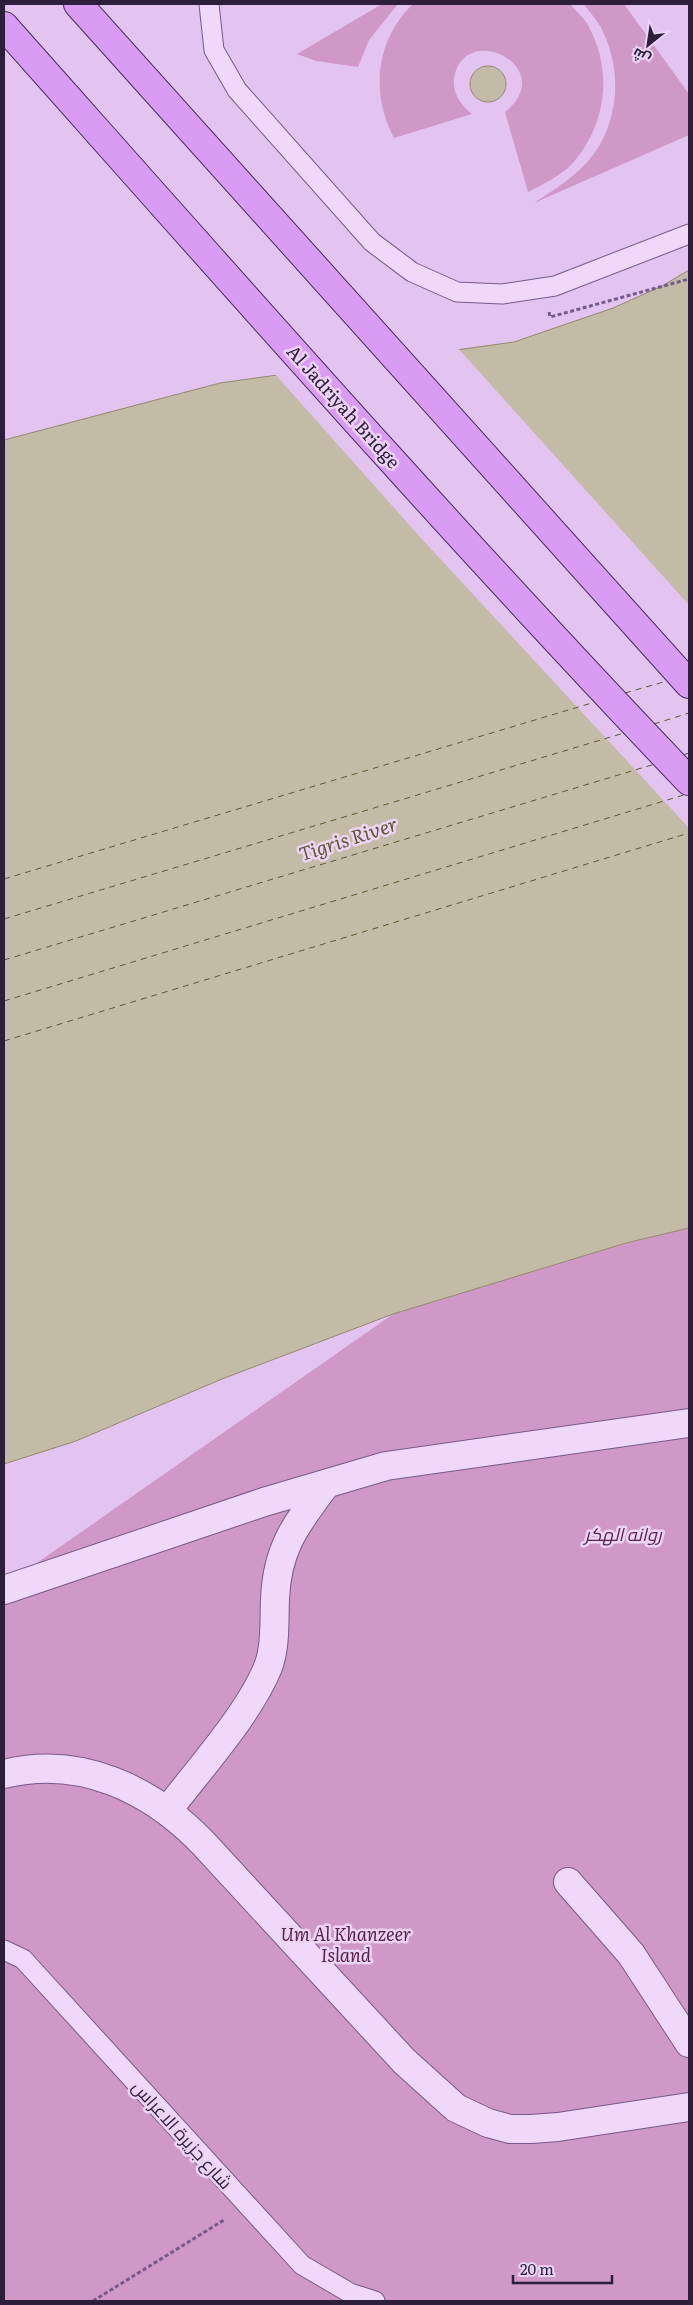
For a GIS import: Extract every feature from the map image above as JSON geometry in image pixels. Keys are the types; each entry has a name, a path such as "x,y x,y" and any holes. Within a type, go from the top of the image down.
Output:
{"main road":[{"path":"78,4 689,684"},
{"name":"Al Jadriyah Bridge","path":"4,26 286,342 594,681 689,781"}],"street":[{"path":"4,1590 264,1502 386,1466 689,1423"},
{"path":"168,1810 254,1694 269,1665 275,1626 275,1598 279,1562 293,1528 326,1483"},
{"path":"4,1774 38,1770 69,1770 99,1776 129,1787 168,1810 203,1843 404,2061 456,2108 488,2123 510,2129 531,2129 558,2127 689,2106"},
{"path":"568,1882 631,1954 689,2043"}],"lane":[{"path":"209,4 214,50 237,90 372,242 412,272 457,292 502,294 555,286 689,234"},
{"name":"شارع جزيرة الاعراس","path":"4,1950 24,1959 302,2265 350,2293 375,2301"}],"path":[{"path":"544,288 550,317 689,279"},
{"path":"93,2301 248,2205"}],"green space":[{"path":"382,4 398,4 369,40 358,67 316,61 297,54"},
{"path":"413,4 570,4 583,18 597,44 603,80 599,115 593,132 573,163 558,176 528,192 505,112 519,95 522,80 516,66 504,56 489,51 474,52 462,61 454,78 454,89 458,98 472,114 394,138 386,121 382,103 381,67 384,50 391,33"},
{"path":"584,4 624,4 689,94 689,135 534,203 566,181 587,162 602,141 613,111 615,79 609,47 599,25"},
{"name":"Um Al Khanzeer Island","path":"689,1228 689,2301 4,2301 4,1586 393,1314 626,1243"}],"water":[{"path":"488,66 500,72 506,84 500,96 488,102 476,96 470,84 476,72"},
{"name":"Tigris River","path":"689,270 689,1228 626,1243 393,1314 222,1379 76,1441 4,1464 4,440 220,383 514,342 613,308 662,286"}],"pier":[{"path":"457,347 689,605 689,828 420,537 274,373"}],"ferry route":[{"path":"625,693 667,681"},
{"path":"4,879 595,702"},
{"path":"654,724 689,713"},
{"path":"4,919 624,733"},
{"path":"683,755 689,753"},
{"path":"4,960 655,764"},
{"path":"4,1001 687,794"},
{"path":"4,1041 689,833"}],"park label":[{"name":"روانه الهكر","path":"623,1533"}]}
